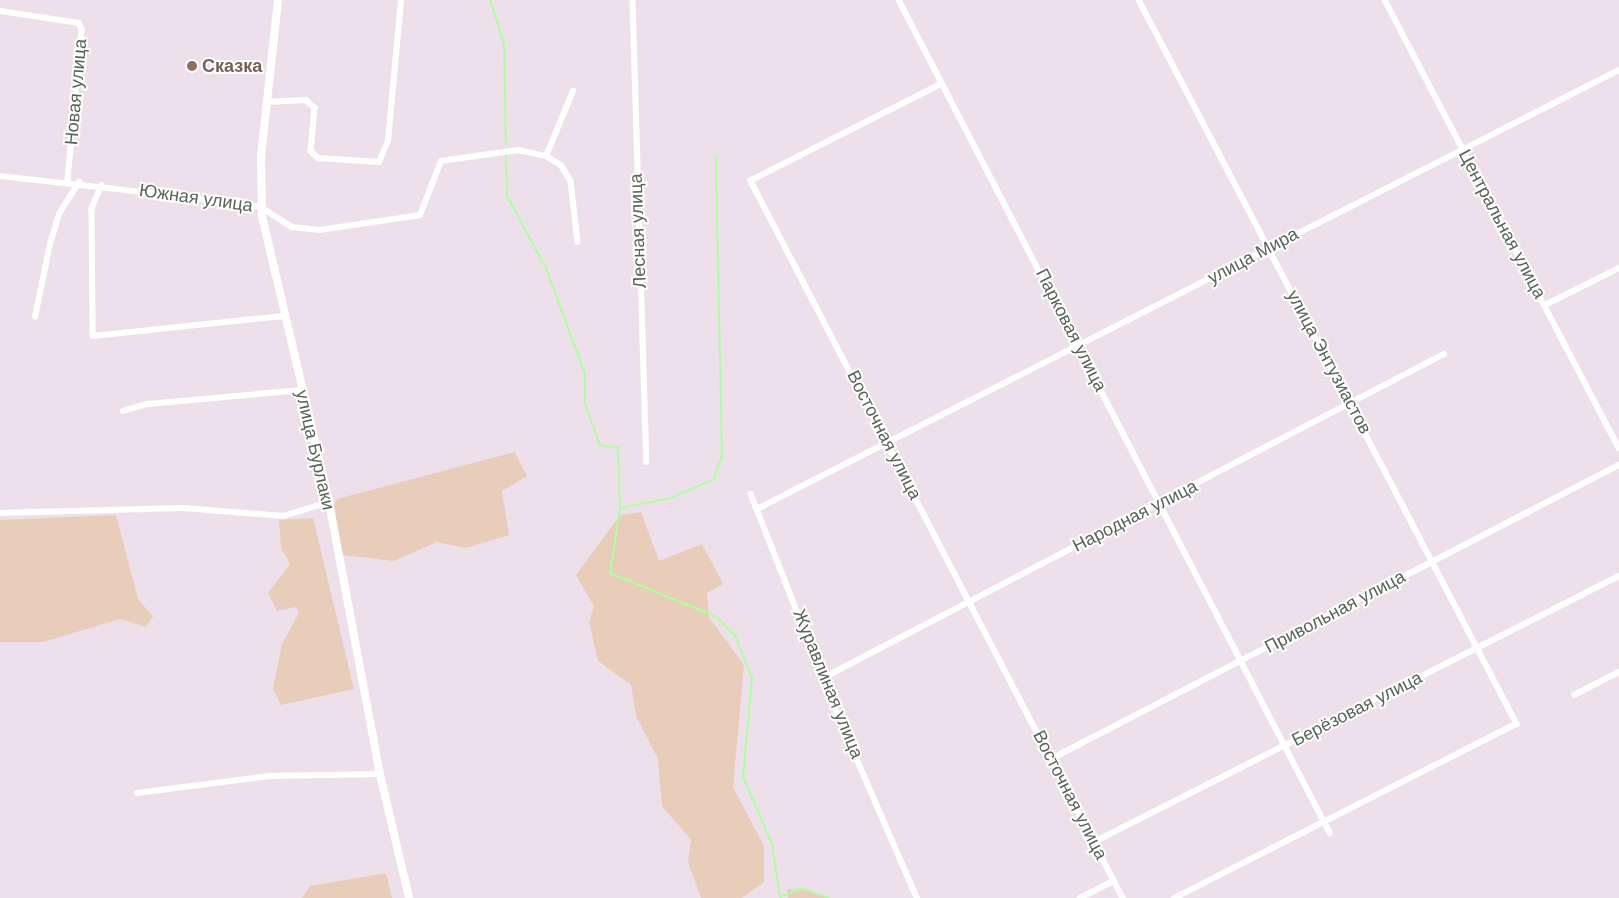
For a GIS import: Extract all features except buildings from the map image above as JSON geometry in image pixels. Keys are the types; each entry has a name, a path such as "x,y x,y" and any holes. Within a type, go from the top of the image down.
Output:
{"street":[{"name":"улица Бурлаки","path":"278,0 266,102 261,207 283,316 328,502 380,774 409,898"},
{"path":"266,102 306,100 315,108 311,151 318,158 380,162 388,141 401,0"},
{"name":"Лесная улица","path":"633,0 647,462"},
{"name":"Парковая улица","path":"899,0 1161,503 1330,834"},
{"name":"улица Энтузиастов","path":"1139,0 1351,405 1434,559 1517,724 1325,822"},
{"name":"Центральная улица","path":"1385,0 1619,448"},
{"name":"Новая улица","path":"0,11 79,23 82,28 68,181"},
{"name":"улица Мира","path":"758,509 1080,347 1269,247 1619,70"},
{"name":"Восточная улица","path":"942,84 751,181 1123,898"},
{"path":"546,156 573,91"},
{"name":"Южная улица","path":"0,176 79,182 261,207 292,228 320,230 420,216 441,161 503,149 546,156 561,165 572,181 578,242"},
{"path":"35,317 52,236 59,214 79,182"},
{"path":"102,185 92,209 94,336 283,316"},
{"path":"1545,305 1619,268"},
{"name":"Народная улица","path":"825,677 969,600 1351,405 1444,354"},
{"path":"123,411 148,404 236,400 301,390"},
{"name":"Привольная улица","path":"1051,759 1241,662 1434,559 1619,465"},
{"name":"Журавлиная улица","path":"751,494 905,873 917,898"},
{"path":"0,513 183,508 284,516 328,502"},
{"name":"Берёзовая улица","path":"1094,842 1619,576"},
{"path":"1574,695 1619,672"},
{"path":"137,793 269,776 380,774"},
{"path":"1175,898 1325,822"},
{"path":"1080,898 1114,881"}],"shaded area":[{"path":"515,452 527,476 502,491 509,535 466,548 437,542 394,561 343,555 333,507 337,499"},
{"path":"641,512 659,561 702,544 723,584 707,593 709,617 744,665 733,787 764,846 764,882 742,898 701,898 688,862 691,840 662,806 658,759 636,716 631,685 598,661 589,622 594,606 576,575 620,515"},
{"path":"116,515 138,599 153,617 146,627 120,619 43,642 0,642 0,520"},
{"path":"313,518 354,689 281,705 273,689 282,644 299,613 296,607 277,611 268,593 290,564 281,548 279,520"},
{"path":"386,873 392,898 302,898 310,886"},
{"path":"787,889 812,891 829,898 788,898"}],"waterway":[{"path":"490,0 504,43 506,144"},
{"path":"506,155 507,196 546,268 585,374 585,404 600,445 618,448 620,508 610,573 717,617 735,636 752,678 743,777 772,844 780,897 801,888 829,898"},
{"path":"620,508 671,498 714,479 722,455 716,157"}],"place":[{"name":"Сказка","path":"192,66"}]}
